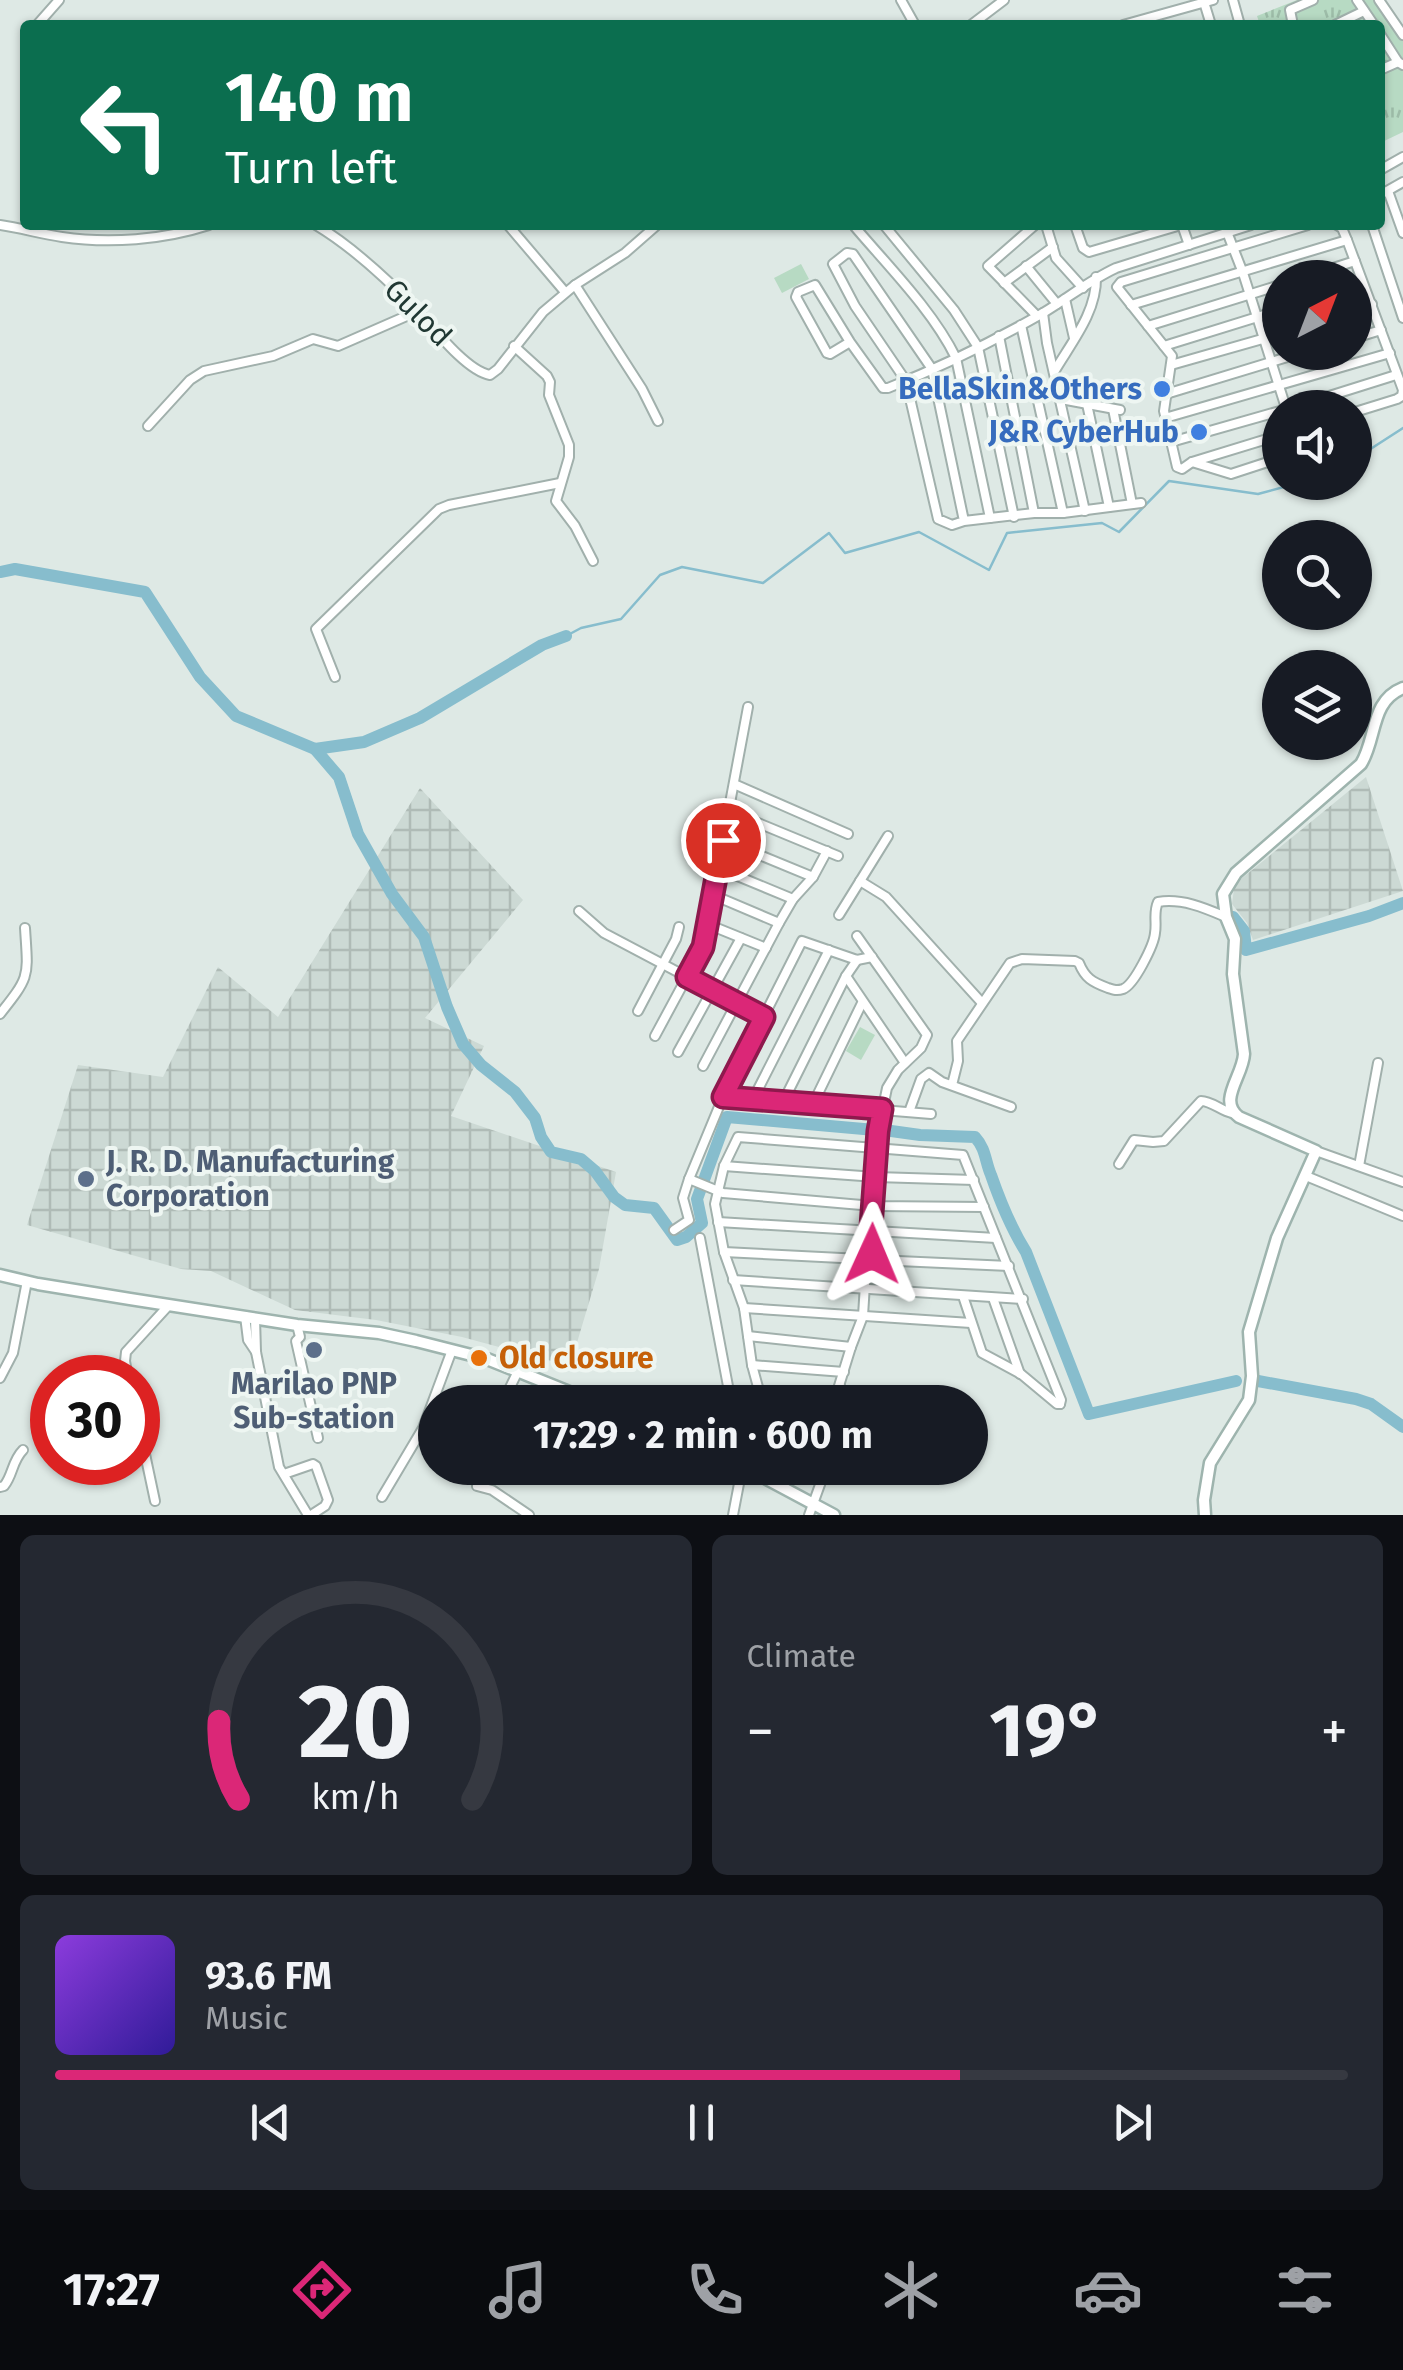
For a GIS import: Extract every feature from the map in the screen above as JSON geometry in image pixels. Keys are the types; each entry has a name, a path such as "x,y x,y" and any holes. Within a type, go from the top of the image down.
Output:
{"street":[{"path":"42,20 60,0"},
{"path":"978,20 1004,0"},
{"path":"1292,20 1290,10 1313,0"},
{"path":"1357,0 1370,20"},
{"path":"1379,0 1403,35"},
{"path":"1155,20 1208,1"},
{"path":"1178,11 1181,20"},
{"path":"1345,20 1364,11"},
{"path":"1385,42 1400,63"},
{"path":"1385,195 1403,233"},
{"path":"30,230 114,241 195,230"},
{"name":"Gulod","path":"325,230 372,268 443,340 483,374 490,375 498,369 514,346"},
{"path":"512,230 565,292"},
{"path":"593,561 575,526 556,501 569,457 549,395 550,382 514,346 565,292 626,253 651,230"},
{"path":"855,230 907,288 956,358 990,518"},
{"path":"888,230 954,310 978,347 1014,516"},
{"path":"988,266 1029,230"},
{"path":"1048,230 1056,258 1083,288"},
{"path":"1079,230 1088,252 1165,230"},
{"path":"1184,230 1189,245"},
{"path":"850,342 827,353 796,297 798,292 815,284 850,342 884,388 888,388 1020,325 1096,277 1234,230"},
{"path":"1262,441 1178,468 1164,411 1172,356 1118,287 1121,282 1291,230"},
{"path":"1343,230 1355,260"},
{"path":"1374,230 1403,318"},
{"path":"1227,232 1262,333"},
{"path":"1131,306 1347,240"},
{"path":"1004,283 1053,247"},
{"path":"964,521 932,369 852,254 847,253 832,264 855,306 906,381 938,519 952,525 1034,512 1063,513 1136,503 1116,409 1062,399"},
{"path":"980,258 1040,314 1085,511"},
{"path":"1026,266 1061,301 1074,338"},
{"path":"1054,372 1089,314 1096,277"},
{"path":"575,285 642,388 658,421"},
{"path":"1148,326 1262,290"},
{"path":"1372,304 1402,390 1402,396 1372,406"},
{"path":"148,426 190,380 204,371 273,356 312,339 338,346 418,311"},
{"path":"1164,346 1262,315"},
{"path":"1020,325 1063,513"},
{"path":"1372,333 1381,330"},
{"path":"999,336 1034,512"},
{"path":"1171,365 1262,340"},
{"path":"1165,418 1390,353"},
{"path":"1166,394 1262,365"},
{"path":"1275,370 1281,390"},
{"path":"1347,390 1396,375"},
{"path":"1086,404 1109,507"},
{"path":"1172,442 1262,416"},
{"path":"1192,462 1231,474 1262,464"},
{"path":"335,678 316,628 440,509 448,504 560,484"},
{"path":"1232,1113 1229,1098 1244,1054 1232,974 1235,939 1226,918 1223,894 1230,879 1355,771 1366,756 1380,706 1403,688"},
{"path":"655,1036 703,947 748,706"},
{"path":"734,784 848,834"},
{"path":"728,811 838,856"},
{"path":"840,915 888,836"},
{"path":"723,840 812,876"},
{"path":"703,1066 779,924 827,851"},
{"path":"718,868 794,899"},
{"path":"860,881 886,897 982,1003"},
{"path":"713,896 779,924"},
{"path":"952,1085 958,1041 1010,963 1022,959 1075,961 1088,980 1121,990 1129,985 1152,946 1158,902 1182,902 1226,918"},
{"path":"579,911 604,933 764,1017"},
{"path":"707,924 766,948"},
{"path":"638,1010 679,927"},
{"path":"0,1014 28,973 25,928"},
{"path":"840,1385 850,1347 864,1316 877,1148 887,1088 927,1035 857,936"},
{"path":"678,1052 741,938"},
{"path":"674,1230 689,1220 683,1198 688,1179 723,1097 802,941 857,960 872,957"},
{"path":"753,1100 829,950"},
{"path":"784,1102 857,960"},
{"path":"846,976 906,1063"},
{"path":"813,1104 862,1003"},
{"path":"1358,1166 1378,1063"},
{"path":"909,1112 924,1075 929,1074 1011,1107"},
{"path":"723,1097 931,1114"},
{"path":"1119,1164 1134,1140 1164,1140 1201,1100 1316,1151 1403,1182"},
{"path":"757,1385 744,1308 724,1252 715,1204 724,1166 738,1137 963,1154 1062,1400 1060,1404 1021,1374 982,1353 962,1296"},
{"path":"1205,1515 1210,1463 1249,1400 1249,1332 1277,1238 1316,1151"},
{"path":"724,1166 974,1180"},
{"path":"1306,1176 1403,1216"},
{"path":"688,1179 717,1190 873,1206 984,1207"},
{"path":"718,1222 996,1238"},
{"path":"700,1238 728,1385"},
{"path":"724,1252 1009,1266"},
{"path":"0,1275 297,1325 378,1333 487,1358 552,1385"},
{"path":"733,1280 1022,1299"},
{"path":"0,1378 12,1354 28,1281"},
{"path":"993,1298 1021,1374"},
{"path":"126,1355 169,1305"},
{"path":"744,1308 970,1323"},
{"path":"250,1317 278,1467 309,1515 325,1506 328,1500 316,1466 284,1474"},
{"path":"297,1325 300,1336 296,1340 318,1438"},
{"path":"748,1336 850,1347"},
{"path":"382,1497 423,1428 452,1350"},
{"path":"752,1365 844,1372"},
{"path":"511,1385 518,1371"},
{"path":"0,1487 8,1482 22,1450"},
{"path":"152,1485 155,1500"},
{"path":"733,1515 740,1485"},
{"path":"809,1515 820,1485"},
{"path":"477,1486 492,1490 529,1515"},
{"path":"784,1486 834,1515"}],"shaded area":[{"path":"1366,777 1403,891 1253,940 1247,923 1232,904 1234,889 1241,879"},
{"path":"420,788 523,900 425,1018 484,1046 451,1116 616,1172 599,1269 570,1366 462,1337 376,1320 295,1310 211,1271 181,1269 27,1225 78,1065 163,1077 218,967 278,1017"}],"green space":[{"path":"1297,0 1377,0 1403,39 1403,132 1385,141 1385,20 1258,20 1257,16"},
{"path":"801,264 809,279 782,293 774,278"},
{"path":"860,1027 875,1035 861,1060 846,1051"}],"waterway":[{"path":"1372,448 1403,428"},
{"path":"566,636 581,628 621,619 660,575 682,567 763,583 829,533 845,553 919,532 989,570 1007,533 1102,523 1119,532 1169,481 1262,493"},
{"path":"0,572 15,569 145,592 200,677 236,716 315,749 364,742 420,718 542,645 566,636"},
{"path":"315,749 339,777 358,834 392,894 424,937 463,1044 481,1065 515,1092 535,1118 551,1152 581,1159 625,1205 654,1208 677,1240 686,1237 702,1223 697,1199 727,1117 875,1130"},
{"path":"1233,917 1244,931 1246,950 1403,903"},
{"path":"884,1130 975,1137 979,1142 1089,1414 1236,1381"},
{"path":"1258,1381 1356,1399 1371,1404 1403,1427"}],"place":[{"name":"BellaSkin&Others","path":"1162,389"},
{"name":"J&R CyberHub","path":"1199,432"},
{"name":"J. R. D. Manufacturing Corporation","path":"86,1179"},
{"name":"Marilao PNP Sub-station","path":"314,1350"},
{"name":"Old closure","path":"479,1358"}],"route":[{"path":"723,840 703,947 687,977 764,1017 723,1097 882,1109 870,1232 872,1254"}]}
